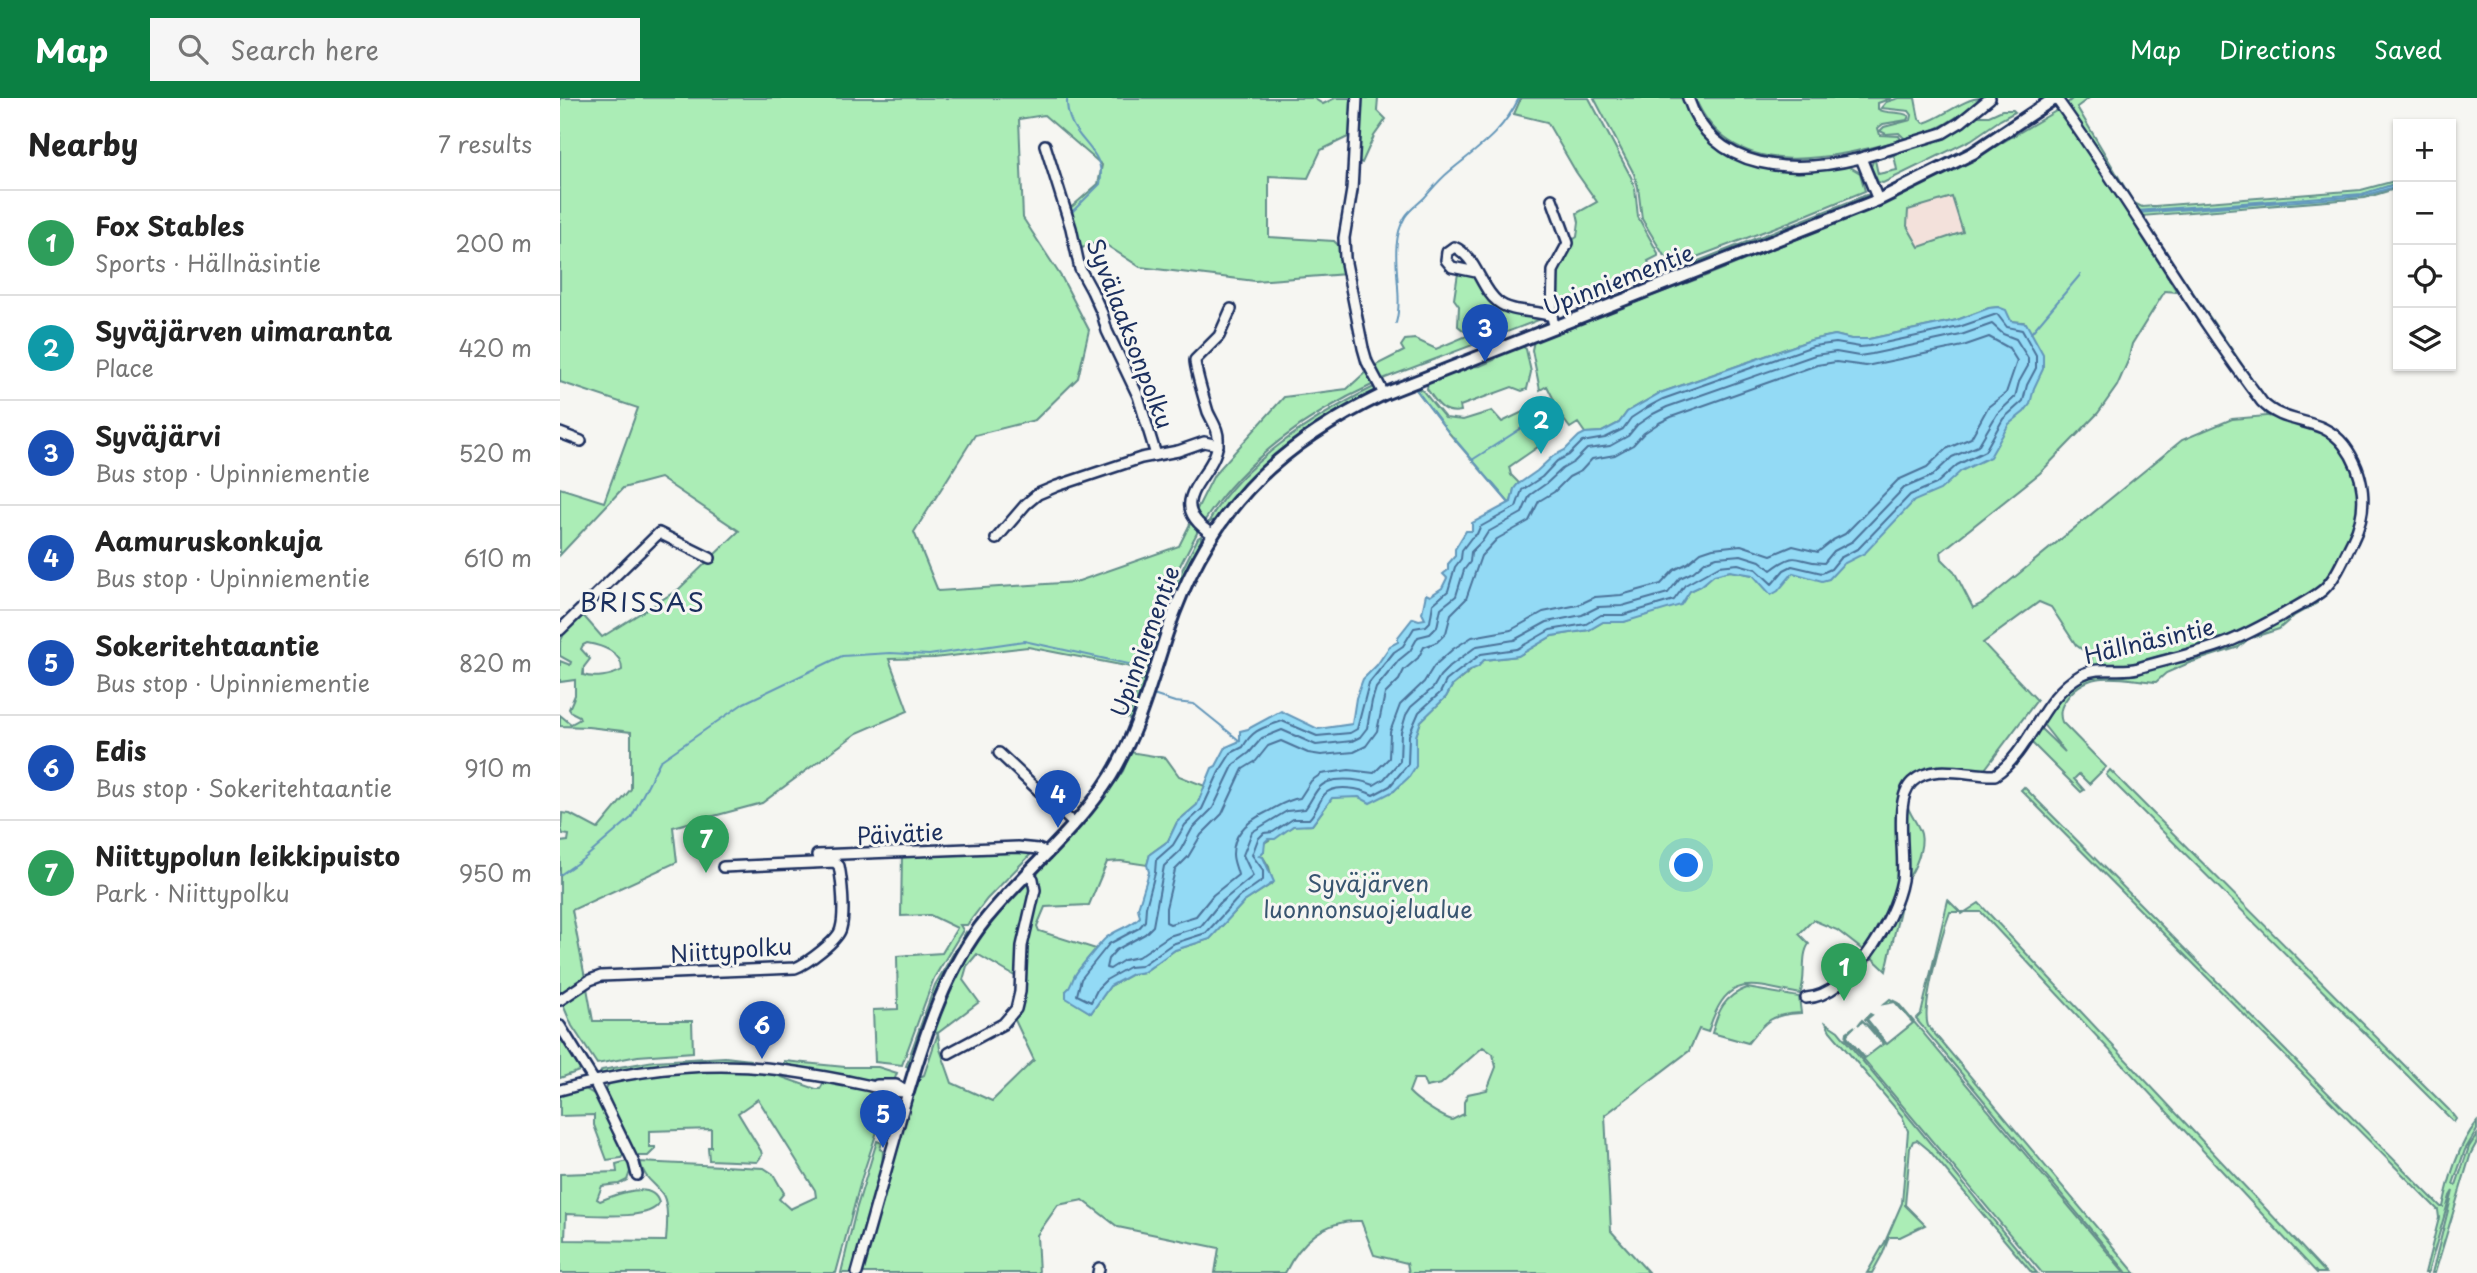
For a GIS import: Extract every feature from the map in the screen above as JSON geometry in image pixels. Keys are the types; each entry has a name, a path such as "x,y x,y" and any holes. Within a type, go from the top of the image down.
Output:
{"main road":[{"name":"Upinniementie","path":"908,1093 926,1034 954,968 984,922 1074,824 1105,785 1126,747 1186,582 1212,534 1246,490 1288,451 1336,418 1384,394 1553,321 1878,200 1973,153 2056,98"}],"street":[{"path":"1357,98 1352,190 1344,238 1345,258 1367,362 1384,394"},
{"path":"1688,98 1698,120 1727,150 1753,162 1801,165 1861,158 1943,133 1990,98"},
{"name":"Hällnäsintie","path":"1806,998 1826,994 1858,967 1891,912 1902,878 1902,799 1912,782 1935,772 1995,775 2012,760 2058,693 2083,674 2095,670 2135,668 2222,644 2300,604 2330,582 2358,531 2363,507 2361,484 2352,457 2334,434 2321,427 2279,416 2262,402 2130,208 2096,152 2056,98"},
{"name":"Syvälaaksonpolku","path":"1045,145 1071,228 1080,269 1139,396 1156,455"},
{"path":"1861,158 1878,200"},
{"path":"1552,199 1567,243 1553,271 1553,321"},
{"path":"1476,272 1500,304 1518,310 1539,311 1553,321"},
{"path":"1212,534 1197,524 1190,505 1193,490 1215,456 1218,444 1218,433 1208,411 1195,360 1219,336 1231,309"},
{"path":"560,433 581,441"},
{"path":"996,539 1026,503 1038,494 1125,463 1204,442 1218,444"},
{"path":"560,630 659,533 710,558"},
{"path":"999,753 1074,824"},
{"name":"Päivätie","path":"755,864 758,859 763,858 925,850 1030,847 1048,853"},
{"name":"Niittypolku","path":"560,1000 601,976 800,967 841,931 839,866 835,862 723,867"},
{"path":"949,1053 996,1028 1009,1019 1016,1009 1020,992 1022,946 1035,890 1033,879 1028,873"},
{"path":"560,1026 594,1081 632,1158 637,1175"},
{"path":"560,1090 594,1081 669,1069 729,1066 781,1070 867,1085 896,1085 908,1093"},
{"name":"Upinniementie","path":"857,1273 908,1093"}],"shaded area":[{"path":"1952,197 1963,232 1920,247 1907,226 1908,210"}],"green space":[{"path":"560,98 1313,98 1323,104 1335,98 1355,98 1354,134 1321,150 1308,178 1269,176 1269,237 1334,241 1340,247 1346,274 1255,281 1140,267 1100,241 1077,250 1068,210 1098,184 1102,165 1044,115 1019,119 1023,218 1062,278 1089,330 1078,378 1035,420 975,435 914,532 938,591 1076,582 1179,546 1191,522 1197,528 1197,533 1174,577 1124,718 1136,668 1028,647 934,658 889,659 908,711 857,733 762,803 673,827 677,862 572,910 585,978 560,994 560,842 568,841 569,835 563,834 561,829 562,813 570,814 598,829 631,789 631,732 560,726 560,715 571,724 580,719 569,709 575,695 575,680 560,682 560,661 570,665 571,662 560,656 563,636 560,634 581,613 602,637 679,589 739,531 660,478 623,488 560,555 560,488 604,502 638,408 560,382","holes":["587,643 615,654 622,670 603,676 583,675 584,667 590,659 581,649"]},
{"path":"1359,98 1378,98 1377,110 1386,119 1374,136 1362,163 1356,160"},
{"path":"1521,98 1589,98 1631,177 1638,217 1658,253 1658,256 1648,261 1654,273 1556,311 1554,277 1568,243 1577,237 1577,213 1597,202 1547,122 1514,114"},
{"path":"1594,98 1684,98 1695,122 1710,141 1727,154 1758,166 1845,164 1860,173 1865,191 1662,270 1662,264 1669,258 1663,254 1642,219 1634,174"},
{"path":"1695,98 1892,98 1878,103 1878,109 1909,116 1907,120 1883,124 1878,128 1880,135 1899,136 1901,140 1844,154 1785,158 1757,154 1732,144 1711,125"},
{"path":"1899,98 1915,98 1919,119 1924,123 1967,101 1981,98 1946,124 1905,139 1899,133 1886,134 1880,131 1884,127 1911,120 1909,111 1881,108 1886,102"},
{"path":"2073,98 2089,98 2077,107 2134,203 2142,207 2361,190 2393,181 2393,185 2363,196 2393,190 2365,198 2141,216 2271,407 2257,392 2064,106"},
{"path":"2002,110 2015,112 1971,140 1883,183 1878,182 1871,167 1874,158 1885,154 1886,157 1875,160 1878,174 1897,170 1894,155 1891,156 1894,152 1973,116 1989,116"},
{"name":"Syväjärven luonnonsuojelualue","path":"2056,111 2061,111 2086,142 2177,292 2165,291 2132,344 2117,386 2098,413 2040,473 1941,552 1942,559 1954,571 1973,608 1983,603 2182,440 2232,419 2267,416 2192,313 2193,308 2269,413 2268,416 2310,426 2333,437 2349,459 2360,500 2359,514 2354,531 2329,576 2321,587 2298,602 2221,642 2159,656 2133,665 2091,667 2092,657 2076,645 2051,607 2039,602 1983,643 2037,700 1982,773 1937,768 1908,782 1897,889 1890,909 1864,951 1837,930 1813,920 1799,934 1809,944 1800,994 1753,986 1732,991 1723,999 1708,1032 1699,1029 1689,1051 1605,1115 1611,1231 1649,1273 1409,1273 1407,1263 1374,1255 1361,1221 1348,1221 1325,1228 1306,1242 1285,1273 1215,1273 1219,1248 1118,1227 1083,1200 1058,1205 1037,1235 1039,1273 862,1273 918,1078 924,1075 938,1033 940,1049 952,1083 992,1101 1034,1060 1014,1018 1036,872 1110,789 1123,771 1130,752 1166,758 1179,776 1205,786 1197,805 1177,822 1168,841 1150,854 1147,865 1107,862 1089,905 1045,907 1037,926 1039,931 1096,949 1066,991 1072,1001 1091,1013 1110,986 1132,974 1144,972 1175,950 1210,939 1244,902 1273,883 1269,867 1263,857 1258,856 1264,851 1264,843 1295,825 1312,825 1332,798 1365,798 1394,791 1416,766 1416,736 1421,721 1446,697 1452,686 1484,660 1518,656 1552,636 1589,630 1603,622 1624,622 1684,599 1690,591 1701,586 1713,575 1730,571 1753,575 1789,575 2023,322 2011,321 1998,307 1957,320 1869,339 1851,339 1835,335 1811,340 1660,393 1627,412 1619,423 1602,432 1585,433 1578,423 1570,428 1553,405 1554,400 1547,386 1540,390 1532,350 1534,340 1708,275 1883,204 1979,156","holes":["1952,197 1963,232 1919,247 1907,226 1908,210","1483,1047 1493,1054 1496,1067 1487,1090 1468,1094 1464,1102 1464,1114 1452,1120 1435,1112 1409,1092 1414,1079 1423,1079 1426,1087 1441,1084"]},
{"path":"1869,195 1862,201 1670,276 1665,274"},
{"path":"1458,273 1474,275 1497,305 1544,318 1380,380 1376,365 1404,351 1401,346 1405,340 1415,339 1436,349 1469,335 1458,326 1459,306 1454,299"},
{"path":"1522,346 1526,349 1531,372 1527,389 1522,391 1512,387 1460,406 1461,411 1455,412 1441,406 1427,389 1428,381 1465,367 1480,366 1500,354"},
{"path":"1368,370 1374,384 1325,409 1280,440 1239,477 1205,520 1199,518 1196,511 1214,475 1284,397 1347,389"},
{"path":"1374,387 1377,388 1376,392 1329,416 1267,462 1214,520 1208,523 1221,501 1258,462 1304,427"},
{"path":"1414,387 1423,391 1445,418 1463,420 1492,411 1502,422 1527,410 1530,405 1541,405 1549,409 1562,425 1558,433 1509,467 1511,475 1519,483 1509,503"},
{"path":"1201,536 1176,592 1134,717 1130,720 1128,718 1172,590"},
{"path":"2318,596 2317,603 2294,616 2279,629 2248,639 2239,647 2189,663 2166,673 2156,682 2118,678 2094,679 2074,690 2061,709 2062,722 2106,767 2089,784 2079,774 2074,779 2084,790 2081,792 2033,744 2028,744 2016,765 2011,761 2039,727 2065,752 2042,723 2043,714 2082,676 2127,671 2197,653"},
{"path":"2110,770 2449,1110 2456,1119 2454,1122 2106,775"},
{"path":"1936,774 1980,777 1930,778 1916,786 1908,796 1910,812 1921,834 1921,845 1916,864 1907,879 1886,971 1868,954 1901,896 1903,802 1915,782"},
{"path":"2024,787 2441,1207 2459,1152 2477,1122 2477,1130 2465,1150 2453,1184 2456,1185 2469,1147 2477,1135 2435,1273 2432,1273 2453,1191 2428,1273 2425,1273 2439,1218 2438,1210 2021,790"},
{"path":"1026,850 1031,854 987,899 967,925 960,925 963,930 934,978 902,1065 875,1062 873,1010 898,1009 897,956 942,953 957,928 930,915 901,916 902,853"},
{"path":"1027,882 1033,886 1018,978 977,954 967,966 963,980 979,1002 938,1033 935,1032 946,997 961,964 992,919"},
{"path":"1948,900 1960,912 1950,912 1942,936 1927,1003 1928,1026 2135,1273 2127,1273 1916,1019 1921,1014"},
{"path":"1979,903 2326,1273 2317,1273 1981,912 1965,912"},
{"path":"966,932 968,935 936,991 909,1067 906,1066 935,985"},
{"path":"587,988 593,1021 692,1021 693,1052 638,1056 597,1064 572,1026 563,1005"},
{"path":"1747,988 1799,997 1801,1013 1770,1020 1748,1043 1712,1033 1723,1005 1733,995"},
{"path":"1890,999 1898,1003 2125,1273 2042,1273 1846,1038 1847,1032 1855,1026 1847,1037 1865,1058 1883,1044 1863,1021 1886,1044 1865,1019 1872,1015 1867,1019 1887,1044 1913,1023 1895,1002 1884,1004"},
{"path":"1826,1023 1838,1031 2037,1273 2032,1273 1929,1150 1917,1140 1913,1141 1910,1148 1905,1205 1925,1225 1900,1237 1889,1237 1872,1273 1867,1273 1885,1242 1902,1203 1908,1131 1902,1116"},
{"path":"560,1032 582,1070 560,1078"},
{"path":"725,1057 751,1060 674,1063 600,1073 602,1070 654,1061"},
{"path":"784,1061 845,1067 878,1067 897,1073 894,1081 858,1079 784,1066"},
{"path":"733,1070 773,1074 816,1089 831,1083 889,1095 862,1177 836,1273 560,1273 560,1174 617,1172 616,1164 628,1161 632,1166 627,1180 602,1186 597,1199 600,1201 642,1190 655,1196 659,1203 653,1209 631,1215 566,1214 565,1240 666,1241 665,1200 660,1190 645,1174 640,1162 764,1168 773,1174 784,1193 779,1199 790,1209 816,1197 815,1190 758,1099 738,1113 761,1151 762,1155 757,1162 709,1160 711,1129 649,1131 649,1147 655,1149 648,1156 636,1156 606,1095 605,1089 617,1080 670,1072"},
{"path":"582,1087 597,1096 625,1152 621,1158 607,1160 594,1125 594,1115 560,1116 560,1093"},
{"path":"877,1141 882,1143 882,1168 853,1273 841,1273 856,1210"}],"water":[{"path":"2393,185 2393,187 2363,196 2137,211 2362,194"},
{"path":"1998,307 2006,310 2011,321 2026,323 2043,354 2043,369 2030,404 2009,424 1990,457 1961,471 1940,490 1914,501 1865,553 1843,564 1829,579 1822,581 1793,573 1778,591 1771,595 1753,575 1730,571 1714,575 1690,591 1681,605 1624,622 1603,622 1589,630 1552,636 1518,656 1484,660 1452,686 1446,697 1421,721 1416,736 1416,766 1394,791 1370,803 1359,797 1332,798 1312,825 1293,826 1275,839 1265,842 1264,851 1259,856 1263,857 1274,882 1244,902 1210,939 1175,950 1144,972 1132,974 1110,986 1091,1013 1066,998 1066,991 1076,974 1100,945 1110,935 1140,917 1138,908 1149,872 1147,865 1150,854 1168,841 1177,822 1197,805 1212,768 1216,766 1226,747 1240,741 1240,731 1281,711 1318,729 1352,724 1356,698 1363,679 1390,646 1398,642 1398,637 1413,618 1425,619 1422,613 1426,594 1430,596 1442,588 1447,578 1443,574 1448,570 1448,564 1455,556 1455,549 1466,531 1472,531 1472,523 1511,502 1517,485 1553,456 1565,450 1579,436 1602,432 1619,423 1627,412 1660,393 1811,340 1835,335 1851,339 1869,339 1957,320"}],"waterway":[{"path":"1067,98 1072,124 1093,151 1101,171 1100,184 1072,212 1075,225"},
{"path":"1396,323 1399,297 1397,242 1405,217 1443,177 1498,130 1519,98"},
{"path":"2031,333 2080,275"},
{"path":"1090,277 1095,288"},
{"path":"1108,321 1149,412"},
{"path":"1415,388 1449,433"},
{"path":"1472,460 1550,410"},
{"path":"1453,437 1509,503"},
{"path":"560,875 586,857 631,818 660,761 744,703 842,656 890,653 929,655 1024,641 1133,665 1128,687 1132,689"},
{"path":"1153,695 1175,702 1194,704 1240,741"}],"place":[{"name":"Syväjärvi","path":"1485,362"},
{"name":"Syväjärven uimaranta","path":"1541,454"},
{"name":"Aamuruskonkuja","path":"1058,828"},
{"name":"Niittypolun leikkipuisto","path":"706,873"},
{"name":"Fox Stables","path":"1844,1001"},
{"name":"Edis","path":"762,1059"},
{"name":"Sokeritehtaantie","path":"883,1148"}],"district":[{"name":"BRISSAS","path":"643,601"}]}
